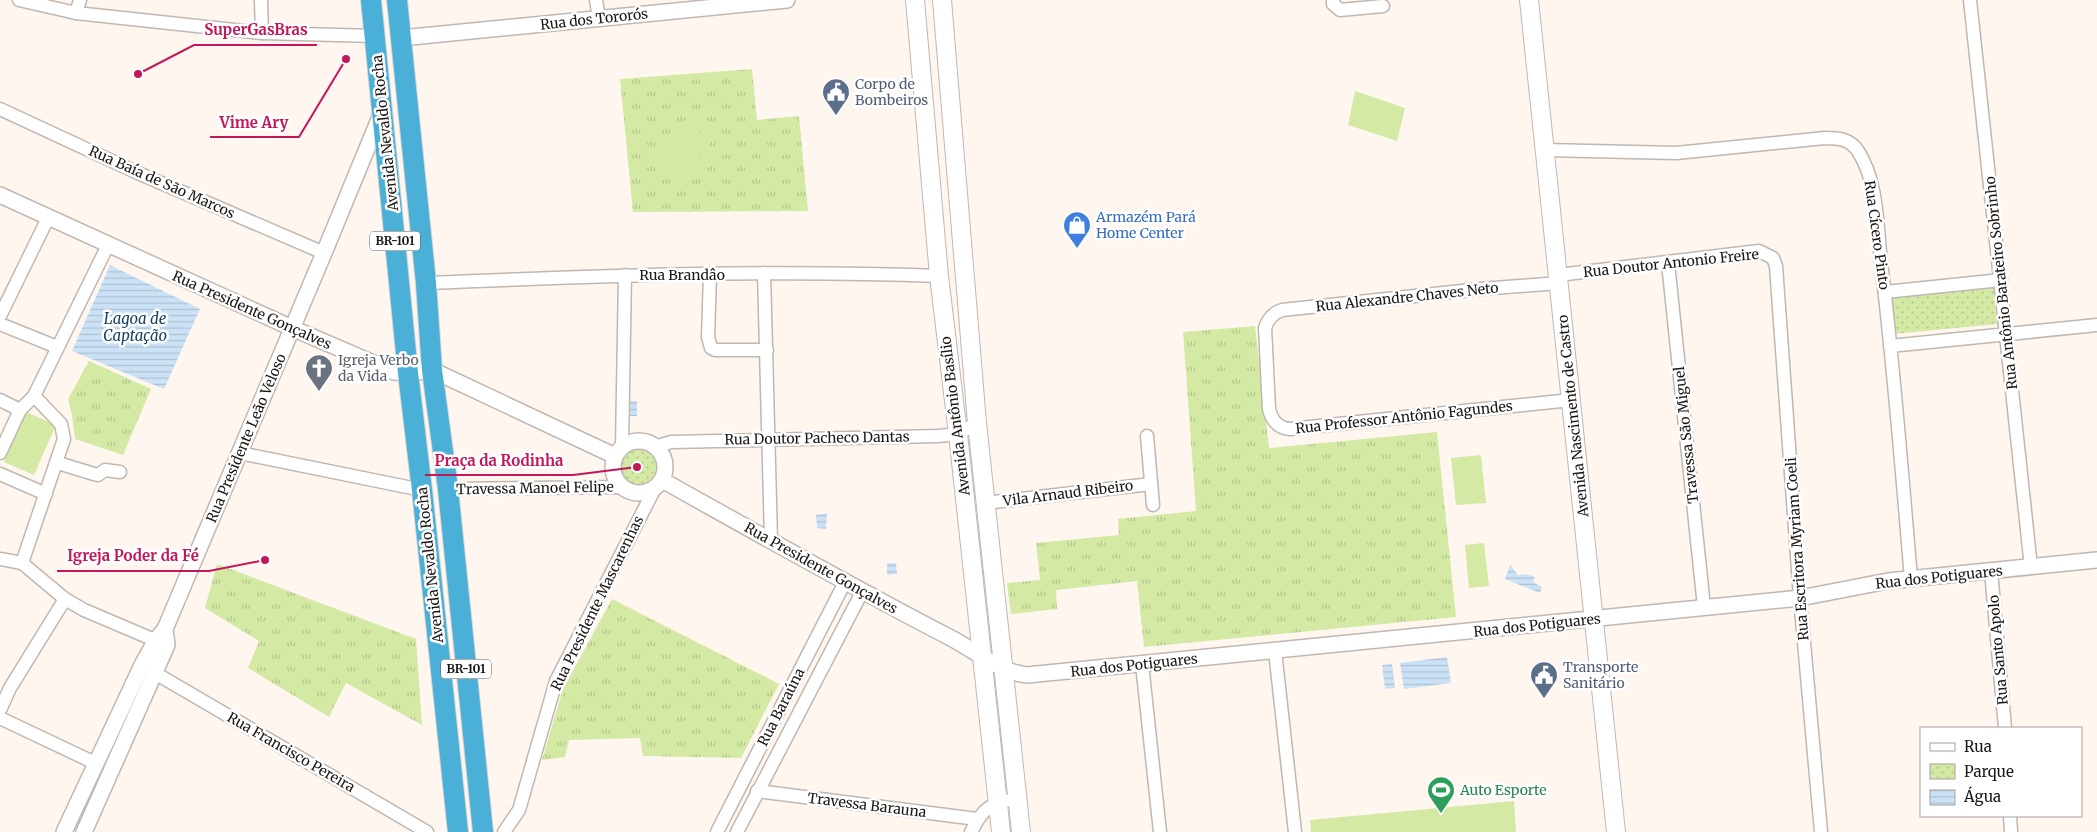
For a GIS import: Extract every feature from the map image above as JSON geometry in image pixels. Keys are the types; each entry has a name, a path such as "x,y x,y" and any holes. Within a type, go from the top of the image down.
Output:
{"highway":[{"name":"Avenida Nevaldo Rocha","path":"371,0 408,373 458,832"},
{"name":"Avenida Nevaldo Rocha","path":"397,0 426,283 432,370 448,489 483,832"}],"main road":[{"name":"Avenida Antônio Basílio","path":"916,0 939,276 1001,832"},
{"name":"Avenida Antônio Basílio","path":"942,0 985,503 1021,832"},
{"name":"Avenida Nascimento de Castro","path":"1529,0 1616,832"}],"street":[{"path":"19,0 76,13 262,32 376,36"},
{"path":"76,13 80,0"},
{"path":"261,0 262,32"},
{"path":"596,0 599,18"},
{"name":"Rua dos Tororós","path":"401,38 599,18 711,4 787,0"},
{"path":"1333,0 1333,4 1340,10 1383,6"},
{"name":"Rua Antônio Barateiro Sobrinho","path":"1970,0 2031,567"},
{"name":"Rua Presidente Leão Veloso","path":"84,832 155,673 163,638 383,108"},
{"name":"Rua Baía de São Marcos","path":"0,109 138,173 324,253"},
{"name":"Rua Cícero Pinto","path":"1545,150 1676,153 1825,138 1846,140 1859,152 1870,179 1885,292 1911,579"},
{"name":"Rua Presidente Gonçalves","path":"0,195 292,328 394,372 408,373 432,370"},
{"path":"48,218 1,319 57,348"},
{"path":"0,453 20,410 34,396 108,245"},
{"name":"Rua Doutor Antonio Freire","path":"1558,279 1759,251 1770,254 1776,266"},
{"name":"Travessa São Miguel","path":"1668,263 1704,607"},
{"name":"Rua Escritora Myriam Coeli","path":"1776,266 1800,598 1821,832"},
{"path":"764,273 771,540"},
{"name":"Rua Brandâo","path":"426,283 625,275 764,273 939,276"},
{"path":"619,451 628,443 642,441 655,447 664,459 664,473 658,484 647,492 639,493 622,488 613,473 613,464 619,451 625,275"},
{"path":"710,275 709,344 715,350 767,350"},
{"name":"Rua Alexandre Chaves Neto","path":"1265,328 1271,317 1282,310 1558,279"},
{"path":"1885,292 2001,280"},
{"path":"1890,346 2007,336 2097,325"},
{"name":"Rua Professor Antônio Fagundes","path":"1265,328 1269,409 1272,418 1278,426 1284,429 1571,400"},
{"path":"432,370 619,451"},
{"path":"22,563 58,463 64,439 64,429 57,419 34,396"},
{"path":"0,400 20,410"},
{"name":"Rua Doutor Pacheco Dantas","path":"655,447 671,442 958,434 978,423"},
{"name":"Vila Arnaud Ribeiro","path":"1147,436 1153,505"},
{"path":"240,453 422,490"},
{"path":"58,463 98,475 105,470 120,472"},
{"path":"0,474 46,494"},
{"name":"Rua Presidente Gonçalves","path":"658,484 771,540 862,592 981,655"},
{"name":"Rua Presidente Mascarenhas","path":"504,832 520,810 556,681 658,484"},
{"name":"Vila Arnaud Ribeiro","path":"985,503 1151,484"},
{"name":"Travessa Manoel Felipe","path":"448,489 622,488"},
{"path":"0,559 22,563 65,599 104,619 163,638"},
{"name":"Rua dos Potiguares","path":"981,655 1004,670 1014,674 1027,675 1800,598 1888,581 2097,560"},
{"name":"Rua Santo Apolo","path":"1991,571 2005,727"},
{"name":"Rua Baraúna","path":"717,832 845,582"},
{"name":"Rua Baraúna","path":"737,832 862,592"},
{"path":"0,710 10,688 65,599"},
{"name":"Rua Presidente Leão Veloso","path":"64,832 142,665 163,638"},
{"path":"1275,651 1295,832"},
{"path":"1142,664 1160,832"},
{"name":"Rua Francisco Pereira","path":"155,673 427,832"},
{"path":"0,718 95,763"},
{"name":"Travessa Barauna","path":"757,791 977,819"},
{"path":"971,832 977,819 986,809 998,803 1017,798"},
{"path":"2010,817 2011,832"}],"green space":[{"path":"752,69 757,120 799,116 808,211 633,212 620,79"},
{"path":"1355,91 1405,108 1397,141 1348,125"},
{"path":"686,121 712,141 681,181 653,161"},
{"path":"1993,284 1997,324 1894,334 1889,293"},
{"path":"1255,326 1269,448 1437,432 1456,617 1144,647 1137,581 1056,590 1057,609 1011,614 1007,583 1040,580 1036,543 1119,535 1118,519 1196,511 1183,332"},
{"path":"89,361 151,389 123,455 75,439 68,399"},
{"path":"26,412 56,425 34,475 4,462"},
{"path":"637,447 651,452 656,466 651,480 637,485 623,480 618,466 623,452"},
{"path":"1481,455 1486,503 1456,505 1451,458"},
{"path":"1484,543 1489,586 1469,588 1465,545"},
{"path":"217,564 416,639 422,725 346,683 329,717 248,668 259,641 205,608"},
{"path":"612,599 779,684 741,758 643,756 640,738 569,740 565,757 542,760 563,689"},
{"name":"Auto Esporte","path":"1514,801 1516,832 1311,832 1310,820"}],"water":[{"name":"Lagoa de Captação","path":"110,265 200,309 164,389 72,351"},
{"path":"629,401 637,401 637,416 628,416"},
{"path":"827,513 826,529 817,528 816,515"},
{"path":"887,563 896,563 897,574 887,575"},
{"path":"1510,565 1518,575 1526,574 1535,577 1533,582 1542,587 1540,593 1505,579"},
{"path":"1447,657 1451,683 1404,689 1400,663"},
{"path":"1392,664 1395,688 1385,689 1382,665"}],"place":[{"name":"Vime Ary","path":"346,59"},
{"name":"SuperGasBras","path":"138,74"},
{"name":"Corpo de Bombeiros","path":"836,116"},
{"name":"Armazém Pará Home Center","path":"1077,249"},
{"name":"Igreja Verbo da Vida","path":"319,392"},
{"name":"Praça da Rodinha","path":"637,467"},
{"name":"Igreja Poder da Fé","path":"265,560"},
{"name":"Transporte Sanitário","path":"1544,699"},
{"name":"Auto Esporte","path":"1441,814"}]}
